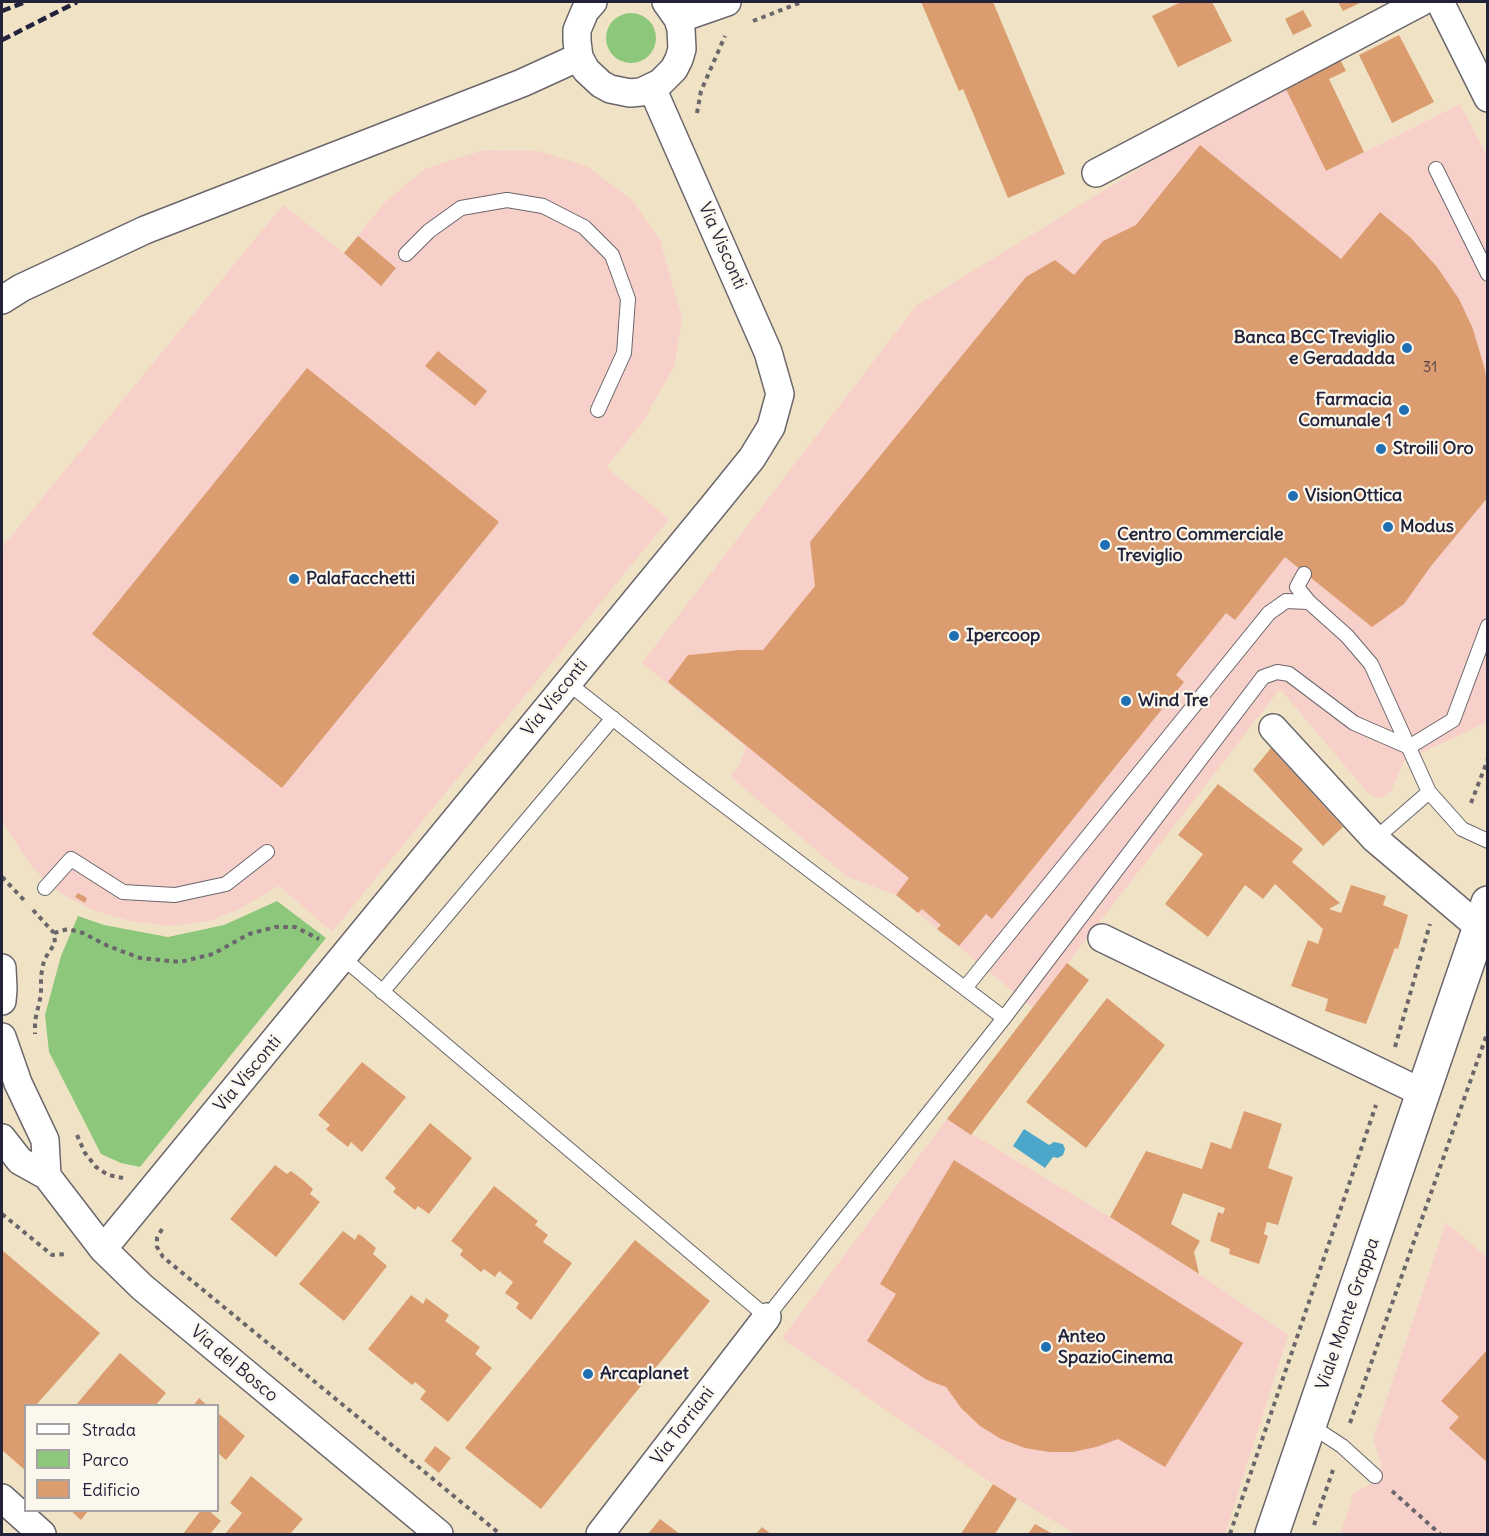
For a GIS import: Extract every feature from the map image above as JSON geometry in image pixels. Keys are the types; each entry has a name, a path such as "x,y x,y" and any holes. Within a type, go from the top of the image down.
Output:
{"main road":[{"name":"Viale Monte Grappa","path":"1272,1534 1423,1093 1485,923"}],"street":[{"path":"593,2 585,11 577,30 576,41 579,57 592,78 610,89 630,93 652,88 667,77 678,59 682,39 672,10 727,2"},
{"path":"1096,173 1420,2"},
{"path":"1440,2 1488,98"},
{"path":"2,300 21,288 145,230 522,82 579,57"},
{"name":"Via Visconti","path":"103,1249 752,458 771,427 780,394 768,351 652,88"},
{"path":"1273,728 1375,839 1485,923"},
{"path":"1102,939 1423,1093"},
{"path":"2,968 2,1001"},
{"path":"2,1037 18,1083 45,1140 47,1176"},
{"name":"Via del Bosco","path":"2,1138 20,1161 47,1176 103,1249 142,1287 439,1534"},
{"name":"Via Torriani","path":"600,1534 767,1317"},
{"path":"2,1498 42,1534"}],"lane":[{"path":"1436,169 1488,274"},
{"path":"406,254 429,231 461,208 507,200 543,206 584,227 612,255 628,298 624,353 598,410"},
{"path":"1304,574 1297,587 1309,602 1347,636 1371,664 1429,792 1462,829 1488,841"},
{"path":"965,988 1269,613 1287,601 1309,602"},
{"path":"1409,747 1453,720 1488,626"},
{"path":"343,958 767,1317 1004,1018 1263,677 1277,672 1289,675 1354,723 1409,747"},
{"path":"568,683 683,774 1004,1018"},
{"path":"382,992 613,718"},
{"path":"1375,839 1429,792"},
{"path":"45,888 71,859 123,892 175,895 226,884 267,852"},
{"path":"1310,1425 1342,1446 1375,1476"}],"path":[{"path":"1476,790 1488,759"},
{"path":"2,877 54,933 55,943 45,960 41,976 35,1040"},
{"path":"1230,1534 1387,1076 1431,919"},
{"path":"54,933 68,929 83,933 108,946 140,958 180,962 213,954 249,934 275,927 295,927 314,935 343,958"},
{"path":"1310,1534 1488,1031"},
{"path":"75,1132 85,1153 96,1167 108,1175 122,1178 146,1197"},
{"path":"2,1214 52,1255 103,1249"},
{"path":"1375,1476 1440,1534"}],"shaded area":[{"path":"1282,81 1327,171 1460,104 1488,158 1487,717 1485,723 1404,761 1391,791 1379,799 1367,792 1280,689 1033,1008 896,895 846,876 730,776 739,766 746,747 642,663 916,306"},
{"path":"484,150 539,151 588,167 632,200 660,240 682,318 674,367 642,423 606,467 669,519 332,932 279,886 239,909 210,921 171,926 130,921 95,911 71,899 54,889 31,866 2,821 2,547 283,205 344,253 385,202 425,169"},
{"path":"947,1119 1110,1217 1288,1335 1225,1534 1075,1534 993,1484 782,1338"},
{"path":"1446,1223 1487,1257 1487,1534 1340,1534 1354,1493 1369,1485 1382,1465 1373,1439"}],"green space":[{"path":"631,13 649,20 656,38 649,56 631,63 613,56 606,38 613,20"},
{"path":"277,901 326,938 140,1167 121,1163 101,1154 49,1052 45,1015 61,956 78,916 104,925 168,937 224,925"}],"water":[{"path":"1024,1129 1049,1145 1054,1142 1063,1144 1065,1149 1063,1155 1058,1158 1053,1157 1045,1168 1013,1146"}],"building":[{"path":"921,2 993,2 1065,174 1008,198 963,89 959,91"},
{"path":"1181,2 1212,2 1232,41 1178,67 1152,16"},
{"path":"1338,2 1362,2 1343,11"},
{"path":"1303,10 1312,26 1293,35 1285,19"},
{"path":"1399,35 1434,102 1392,123 1359,55"},
{"path":"1335,50 1346,71 1329,79 1364,152 1326,171 1282,81"},
{"path":"1200,145 1341,259 1380,212 1410,237 1437,267 1459,299 1473,329 1485,370 1488,391 1488,497 1431,566 1404,604 1372,627 1285,557 1235,620 1226,613 1176,675 1184,682 992,919 986,914 959,946 937,929 941,925 922,909 918,913 896,895 909,878 668,682 688,655 763,650 815,586 810,542 1026,277 1055,260 1074,275 1103,241 1136,225"},
{"path":"358,236 396,268 381,286 344,253"},
{"path":"438,351 487,391 475,406 425,366"},
{"name":"PalaFacchetti","path":"307,368 499,522 282,788 92,634"},
{"path":"1271,748 1343,827 1323,846 1253,770"},
{"path":"1218,784 1303,849 1292,862 1340,903 1329,909 1341,913 1351,885 1386,896 1383,905 1408,915 1398,949 1395,948 1366,1024 1325,1011 1328,999 1291,986 1308,940 1318,944 1323,929 1275,884 1263,899 1245,885 1208,937 1165,904 1203,854 1178,835"},
{"path":"78,893 87,898 85,903 75,897"},
{"path":"1067,963 1089,980 971,1135 947,1119"},
{"path":"1107,998 1165,1045 1086,1148 1026,1102"},
{"path":"362,1062 406,1097 362,1152 351,1142 348,1147 329,1132 326,1129 330,1125 318,1115"},
{"path":"1244,1111 1282,1124 1268,1168 1293,1177 1278,1225 1267,1222 1264,1234 1268,1236 1259,1264 1229,1254 1230,1249 1210,1241 1218,1212 1223,1214 1225,1208 1183,1193 1171,1224 1200,1241 1194,1252 1199,1274 1110,1217 1146,1151 1202,1169 1211,1142 1231,1149"},
{"path":"430,1123 472,1158 429,1214 418,1206 415,1210 393,1192 396,1188 385,1178"},
{"path":"954,1160 1243,1343 1165,1467 1118,1439 1073,1452 1049,1452 1025,1448 1001,1439 980,1426 961,1408 946,1387 927,1380 867,1341 896,1294 880,1284"},
{"path":"275,1165 287,1174 291,1171 303,1180 313,1189 310,1194 320,1202 276,1257 230,1219"},
{"path":"494,1186 538,1221 535,1225 548,1235 543,1242 572,1263 531,1320 516,1308 519,1303 505,1293 513,1282 499,1271 495,1277 484,1269 481,1272 460,1255 463,1250 451,1241"},
{"path":"343,1231 355,1240 358,1234 362,1236 376,1248 373,1254 387,1266 344,1321 299,1284"},
{"path":"635,1240 710,1301 541,1509 465,1448"},
{"path":"2,1250 100,1333 37,1404 24,1404 24,1469 2,1450"},
{"path":"411,1295 423,1304 426,1298 449,1315 445,1321 480,1347 475,1354 492,1368 448,1422 420,1399 426,1391 415,1382 412,1385 368,1349"},
{"path":"1488,1349 1488,1463 1449,1428 1459,1417 1441,1401"},
{"path":"120,1353 166,1393 157,1404 77,1404"},
{"path":"199,1398 206,1404 194,1404"},
{"path":"219,1414 245,1436 226,1460 219,1454"},
{"path":"435,1446 451,1458 439,1473 424,1461"},
{"path":"251,1476 303,1519 290,1534 225,1534 242,1513 230,1503"},
{"path":"993,1484 1017,1499 995,1534 961,1534"},
{"path":"72,1512 87,1512 81,1520"},
{"path":"200,1512 210,1512 221,1521 210,1534 183,1534"},
{"path":"660,1519 680,1534 648,1534"},
{"path":"1035,1524 1053,1534 1028,1534"},
{"path":"762,1527 771,1534 756,1534"}],"railway":[{"path":"2,11 25,2"},
{"path":"2,40 77,2"}],"place":[{"name":"Banca BCC Treviglio e Geradadda","path":"1407,348"},
{"name":"Farmacia Comunale 1","path":"1404,410"},
{"name":"Stroili Oro","path":"1381,449"},
{"name":"VisionOttica","path":"1293,496"},
{"name":"Modus","path":"1388,527"},
{"name":"Centro Commerciale Treviglio","path":"1105,545"},
{"name":"PalaFacchetti","path":"294,579"},
{"name":"Ipercoop","path":"954,636"},
{"name":"Wind Tre","path":"1126,701"},
{"name":"Anteo SpazioCinema","path":"1046,1347"},
{"name":"Arcaplanet","path":"588,1374"}]}
